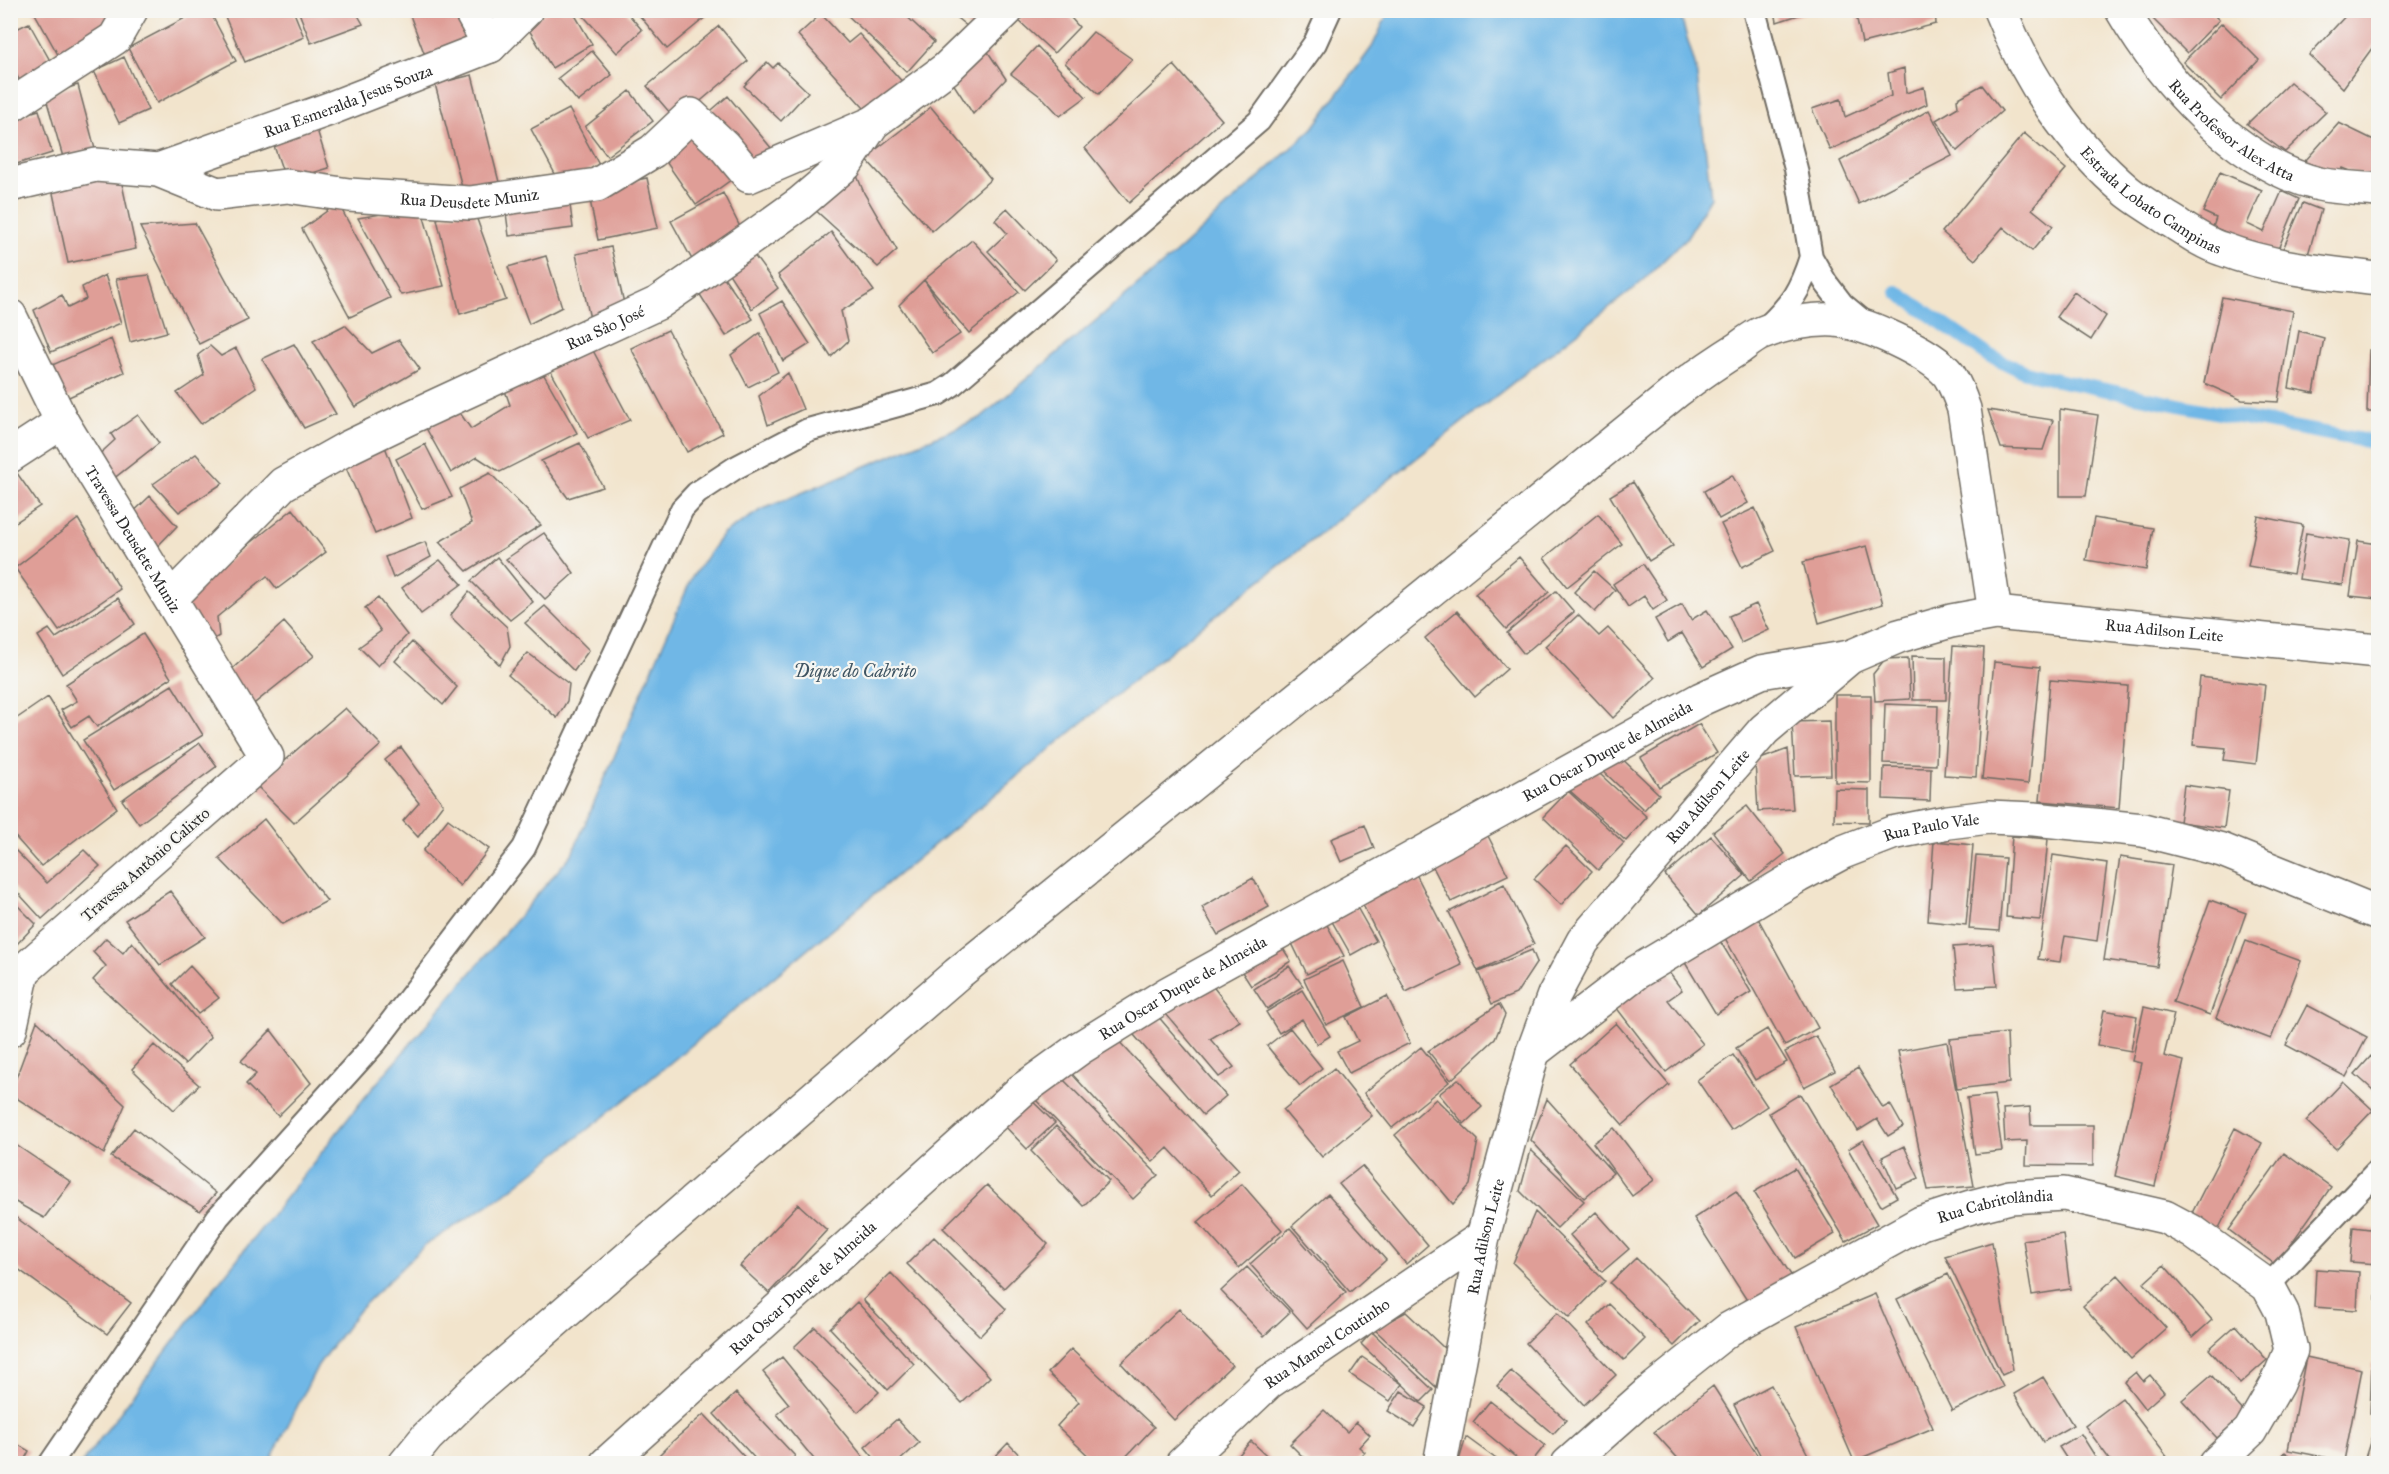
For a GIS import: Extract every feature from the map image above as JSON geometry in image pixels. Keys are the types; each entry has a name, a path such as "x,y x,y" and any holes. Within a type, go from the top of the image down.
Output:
{"street":[{"path":"10,106 115,38 131,10"},
{"path":"470,10 489,46"},
{"name":"Rua Esmeralda Jesus Souza","path":"158,170 329,110 489,46 526,10"},
{"name":"Rua Sâo José","path":"171,598 283,484 349,447 407,419 658,303 799,204 845,165 873,123 946,69 1007,10"},
{"name":"Estrada Lobato Campinas","path":"2000,10 2039,90 2080,143 2128,192 2188,232 2220,249 2286,268 2379,279"},
{"name":"Rua Professor Alex Atta","path":"2122,10 2173,83 2224,134 2264,160 2294,175 2320,184 2379,190"},
{"name":"Rua Deusdete Muniz","path":"10,185 96,165 158,170 217,194 287,186 349,195 470,203 597,185 653,151 691,115 724,146 749,176 873,123"},
{"name":"Travessa Deusdete Muniz","path":"10,316 62,422 267,757"},
{"path":"405,1464 427,1437 473,1392 957,974 1678,390 1761,333 1800,323 1836,320 1918,350 1934,360 1948,375 1964,409 1995,613"},
{"path":"10,456 62,422"},
{"name":"Rua Adilson Leite","path":"1440,1464 1483,1237 1533,1052 1554,995 1583,941 1764,730 1850,657 1899,636 1951,621 1995,613 2379,651"},
{"name":"Rua Oscar Duque de Almeida","path":"606,1464 1022,1090 1122,1021 1701,699 1761,672 1850,657"},
{"name":"Travessa Antônio Calixto","path":"17,962 267,757"},
{"name":"Rua Paulo Vale","path":"1533,1052 1637,972 1798,876 1843,852 1892,833 1948,822 1989,817 2143,830 2222,850 2379,913"},
{"path":"10,1030 17,962"},
{"name":"Rua Cabritolândia","path":"1568,1464 1646,1395 1729,1329 1921,1223 2010,1197 2064,1194 2165,1217 2193,1232 2268,1286 2282,1312 2291,1350 2277,1384 2250,1431 2215,1464"},
{"name":"Rua Manoel Coutinho","path":"1182,1464 1269,1382 1483,1237"}],"lane":[{"path":"50,1464 218,1217 375,1043 524,848 682,509 697,493 735,468 807,430 938,393 952,386 1259,121 1315,43 1330,10"},
{"path":"1754,10 1796,170 1811,257 1842,304 1874,332"},
{"path":"1761,333 1789,306 1802,285 1811,257"},
{"path":"2268,1286 2379,1170"}],"water":[{"name":"Dique do Cabrito","path":"1389,11 1679,11 1696,68 1711,197 1687,237 1643,281 1151,666 630,1096 505,1194 424,1246 359,1310 318,1365 269,1463 82,1463 201,1305 365,1097 572,854 692,577 723,534 761,510 980,418 1176,253 1313,128 1372,47"}],"building":[{"path":"33,10 106,10 116,29 61,60"},
{"path":"200,10 209,10 236,61 157,103 128,48"},
{"path":"222,10 293,10 304,37 245,62"},
{"path":"298,10 355,10 363,24 311,43"},
{"path":"408,10 460,10 471,42 426,58"},
{"path":"549,10 572,10 592,44 552,68 526,25"},
{"path":"578,10 625,10 642,30 617,53"},
{"path":"635,10 702,10 707,16 667,49"},
{"path":"842,10 900,10 934,42 907,72"},
{"path":"947,10 989,10 973,31"},
{"path":"1027,10 1064,10 1079,27 1054,53 1018,20"},
{"path":"1775,10 1811,10 1811,11 1777,22"},
{"path":"1855,10 1935,10 1936,24 1862,43"},
{"path":"2155,10 2212,10 2211,12 2219,20 2187,53 2150,16"},
{"path":"2351,10 2378,10 2378,40 2343,88 2309,55"},
{"path":"821,14 848,43 859,34 907,87 873,118 798,35"},
{"path":"29,23 53,66 21,83 10,63 10,32"},
{"path":"2222,23 2259,60 2221,100 2183,62"},
{"path":"719,26 748,61 677,121 647,86"},
{"path":"1093,32 1132,59 1099,94 1065,63"},
{"path":"1037,46 1086,97 1060,116 1044,99 1011,74"},
{"path":"986,49 1006,79 973,114 949,77"},
{"path":"592,51 612,75 578,102 558,78"},
{"path":"124,57 148,110 119,123 94,71"},
{"path":"767,62 773,68 778,63 808,92 781,121 744,86"},
{"path":"1174,65 1222,120 1129,203 1085,148"},
{"path":"1904,68 1906,93 1924,87 1927,104 1830,150 1812,109 1841,99 1845,117 1891,96 1888,73"},
{"path":"472,75 499,182 463,191 435,84"},
{"path":"2290,82 2326,112 2285,152 2247,124"},
{"path":"78,85 95,149 63,157 45,95"},
{"path":"1982,85 2002,111 1957,151 1936,120 1958,107 1957,99"},
{"path":"630,91 653,121 607,156 585,127"},
{"path":"728,96 772,149 751,168 706,115"},
{"path":"931,107 991,179 932,231 865,158"},
{"path":"569,109 599,165 561,185 531,129"},
{"path":"39,110 52,153 10,166 10,119"},
{"path":"1929,110 1952,156 1859,204 1840,161"},
{"path":"314,120 329,168 286,181 270,134"},
{"path":"2339,123 2378,142 2378,169 2373,180 2343,168 2338,181 2297,170"},
{"path":"701,128 735,177 696,205 662,156"},
{"path":"2024,133 2066,169 2032,209 2053,226 2032,251 2003,227 1975,260 1942,232"},
{"path":"854,168 864,193 897,250 878,267 813,208"},
{"path":"119,170 136,249 68,263 51,184"},
{"path":"2220,172 2262,190 2247,224 2264,232 2282,191 2299,199 2276,254 2213,227 2216,218 2203,212"},
{"path":"647,178 658,228 598,240 588,190"},
{"path":"723,193 746,239 695,265 671,221"},
{"path":"569,197 573,228 509,236 505,205"},
{"path":"338,203 390,298 350,317 302,229"},
{"path":"2303,203 2321,210 2307,258 2283,249"},
{"path":"421,207 444,286 401,295 358,218"},
{"path":"473,208 506,300 460,314 437,219"},
{"path":"1007,208 1056,260 1025,290 988,251 1007,233 995,220"},
{"path":"195,223 248,320 199,344 140,227"},
{"path":"831,232 874,291 841,311 848,341 831,357 778,275"},
{"path":"972,240 1019,292 969,333 924,280"},
{"path":"611,247 626,312 590,319 576,254"},
{"path":"751,251 778,288 752,309 726,269"},
{"path":"546,256 562,307 529,324 508,267"},
{"path":"721,273 753,319 726,336 694,285"},
{"path":"105,275 121,323 51,352 34,310 62,295 68,308 86,299 82,287"},
{"path":"149,275 167,332 130,342 116,279"},
{"path":"924,280 960,334 932,353 899,305"},
{"path":"2074,292 2106,316 2091,340 2056,317"},
{"path":"2222,297 2293,311 2278,402 2242,400 2204,383"},
{"path":"782,301 810,344 783,361 760,313"},
{"path":"345,325 372,353 399,340 420,369 355,407 313,341"},
{"path":"668,330 723,433 687,452 631,348"},
{"path":"2299,331 2324,338 2314,393 2289,388"},
{"path":"760,333 778,372 748,387 731,355"},
{"path":"111,339 124,372 60,401 41,370"},
{"path":"589,343 630,420 588,438 548,366"},
{"path":"294,344 336,414 304,428 262,359"},
{"path":"210,346 221,356 236,348 256,387 201,424 177,393 204,375 198,355"},
{"path":"2369,350 2378,350 2378,412 2367,412"},
{"path":"540,368 577,433 500,472 477,457 451,473 426,428 458,410 471,429 510,405 501,379"},
{"path":"788,373 803,409 768,425 759,396"},
{"path":"2060,409 2098,415 2086,496 2060,496"},
{"path":"1988,410 2053,420 2043,450 2001,448"},
{"path":"138,415 159,443 104,486 91,462 115,440 111,434"},
{"path":"381,436 412,518 375,534 340,454"},
{"path":"580,443 603,487 568,498 541,461"},
{"path":"425,444 452,497 422,509 396,459"},
{"path":"196,454 223,483 179,512 153,484"},
{"path":"12,466 40,506 10,526 10,467"},
{"path":"490,473 541,525 467,571 439,542 472,523 459,489"},
{"path":"1732,475 1748,503 1719,519 1704,491"},
{"path":"1633,482 1673,546 1649,561 1610,496"},
{"path":"150,496 177,526 151,553 125,520"},
{"path":"1755,508 1775,551 1742,567 1721,524"},
{"path":"293,509 326,552 277,589 267,576 217,617 219,636 204,645 182,598"},
{"path":"1598,514 1622,544 1567,587 1544,558"},
{"path":"2258,516 2303,525 2293,574 2248,566"},
{"path":"2094,518 2153,528 2146,570 2086,560"},
{"path":"78,519 120,589 59,631 15,568"},
{"path":"544,533 574,573 545,599 506,559"},
{"path":"2306,533 2350,540 2343,585 2299,579"},
{"path":"2358,541 2378,544 2378,599 2350,596"},
{"path":"425,542 431,557 393,578 385,557"},
{"path":"1867,546 1883,604 1819,623 1803,562"},
{"path":"497,557 533,602 510,620 471,581"},
{"path":"1519,557 1549,592 1506,629 1475,594"},
{"path":"440,560 462,584 421,614 402,588"},
{"path":"1643,564 1667,600 1653,610 1644,596 1628,607 1613,584"},
{"path":"1594,571 1615,590 1595,612 1574,592"},
{"path":"1556,591 1574,612 1524,654 1507,633"},
{"path":"469,592 507,627 510,646 500,665 450,616"},
{"path":"118,598 135,624 62,674 38,636 49,629 56,638"},
{"path":"378,598 407,635 378,666 359,647 381,631 365,608"},
{"path":"1682,604 1691,620 1707,610 1732,649 1703,667 1682,633 1668,642 1655,619"},
{"path":"1756,604 1769,630 1741,643 1729,616"},
{"path":"545,606 589,650 574,671 525,623"},
{"path":"1457,611 1507,669 1475,697 1425,638"},
{"path":"1578,615 1599,636 1608,628 1655,678 1613,718 1545,646"},
{"path":"284,622 314,656 241,714 221,679"},
{"path":"143,634 171,678 97,727 89,716 72,727 61,710 77,701 66,684"},
{"path":"412,642 457,687 443,705 395,661"},
{"path":"1953,646 1984,648 1976,777 1944,775"},
{"path":"528,653 569,684 567,701 557,718 508,675"},
{"path":"1912,656 1946,657 1946,700 1913,700"},
{"path":"1908,658 1910,699 1875,701 1873,674 1885,659"},
{"path":"1994,662 2040,667 2028,784 1982,779"},
{"path":"2200,677 2265,685 2256,764 2224,760 2226,748 2193,745"},
{"path":"2050,680 2128,686 2119,808 2040,801"},
{"path":"172,685 203,735 114,790 83,740"},
{"path":"1835,695 1871,695 1871,783 1835,782"},
{"path":"48,697 117,808 41,866 10,831 10,759 14,756 10,723"},
{"path":"1885,704 1938,706 1936,765 1883,763"},
{"path":"345,708 381,745 294,823 256,785"},
{"path":"1829,721 1831,775 1795,776 1792,722"},
{"path":"1699,724 1717,753 1659,787 1641,758"},
{"path":"200,743 217,766 139,824 122,800"},
{"path":"401,747 443,804 418,837 403,821 419,803 385,760"},
{"path":"1788,749 1793,809 1758,811 1755,761"},
{"path":"1616,753 1659,794 1644,810 1601,769"},
{"path":"1590,765 1647,817 1626,841 1568,789"},
{"path":"1884,767 1931,768 1930,801 1883,799"},
{"path":"2184,785 2229,791 2224,828 2179,822"},
{"path":"1835,789 1869,790 1869,822 1834,821"},
{"path":"1568,791 1624,843 1598,870 1543,817"},
{"path":"1747,806 1785,854 1751,881 1713,832"},
{"path":"264,819 327,901 283,924 219,858"},
{"path":"448,819 489,849 460,886 423,851"},
{"path":"1365,825 1374,848 1341,862 1331,839"},
{"path":"1487,834 1508,875 1451,902 1430,861"},
{"path":"1711,836 1745,875 1699,915 1665,875"},
{"path":"2012,836 2048,839 2040,920 2006,917"},
{"path":"1934,841 1973,845 1966,925 1928,921"},
{"path":"1566,846 1592,871 1561,905 1534,879"},
{"path":"84,850 100,866 42,919 10,884 10,856 16,851 47,883"},
{"path":"2053,855 2107,863 2097,941 2065,936 2060,962 2038,959"},
{"path":"1976,856 2005,858 1999,931 1969,929"},
{"path":"2120,857 2172,865 2157,967 2104,960"},
{"path":"1415,872 1462,965 1406,992 1360,899"},
{"path":"1253,878 1269,907 1218,935 1202,907"},
{"path":"1504,884 1534,944 1478,971 1449,912"},
{"path":"170,891 205,937 160,965 125,920"},
{"path":"1350,895 1376,941 1351,955 1325,909"},
{"path":"10,898 36,924 16,945 10,940"},
{"path":"2210,900 2246,913 2210,1015 2173,1002"},
{"path":"1754,911 1818,1028 1785,1046 1720,929"},
{"path":"1321,914 1344,956 1307,974 1286,931"},
{"path":"1714,931 1751,992 1716,1014 1678,951"},
{"path":"106,938 123,953 132,942 211,1037 185,1064 93,980 106,966 93,952"},
{"path":"1277,939 1291,961 1251,986 1237,964"},
{"path":"2246,941 2301,961 2271,1039 2216,1018"},
{"path":"1993,944 1997,986 1957,988 1953,947"},
{"path":"1532,950 1537,962 1516,994 1492,1004 1478,972"},
{"path":"1343,961 1364,1007 1326,1025 1304,979"},
{"path":"1662,963 1682,990 1668,1000 1703,1044 1666,1072 1612,1002"},
{"path":"190,966 219,998 198,1014 172,984"},
{"path":"1289,966 1303,986 1267,1009 1254,989"},
{"path":"1211,984 1240,1021 1210,1039 1234,1067 1219,1077 1166,1014"},
{"path":"1302,990 1330,1036 1317,1044 1302,1019 1279,1033 1266,1012"},
{"path":"1387,996 1410,1043 1349,1073 1337,1051 1358,1041 1346,1017"},
{"path":"1499,1004 1505,1015 1495,1039 1451,1080 1428,1051"},
{"path":"2307,1005 2367,1037 2346,1077 2286,1045"},
{"path":"2144,1007 2174,1014 2164,1056 2184,1061 2155,1186 2115,1176 2141,1063 2132,1061"},
{"path":"1151,1008 1226,1096 1203,1115 1128,1028"},
{"path":"2104,1010 2137,1016 2131,1051 2097,1045"},
{"path":"37,1021 125,1105 104,1154 10,1094"},
{"path":"1616,1023 1669,1085 1623,1125 1570,1064"},
{"path":"1290,1028 1322,1068 1300,1086 1267,1046"},
{"path":"1767,1029 1787,1062 1755,1080 1736,1048"},
{"path":"271,1030 311,1083 278,1116 246,1084 256,1074 241,1061"},
{"path":"2007,1033 2009,1083 1957,1089 1950,1039"},
{"path":"1114,1036 1239,1170 1212,1195 1168,1148 1153,1162 1072,1074"},
{"path":"1816,1036 1835,1071 1804,1087 1785,1052"},
{"path":"1947,1042 1974,1186 1928,1190 1898,1051"},
{"path":"154,1045 199,1085 174,1110 132,1069"},
{"path":"1421,1047 1449,1082 1392,1128 1364,1093"},
{"path":"1733,1055 1767,1106 1731,1130 1697,1080"},
{"path":"2371,1056 2378,1062 2378,1084 2373,1090 2355,1074"},
{"path":"1334,1068 1372,1116 1322,1157 1283,1110"},
{"path":"1858,1068 1883,1108 1890,1104 1903,1127 1888,1136 1877,1119 1858,1131 1831,1084"},
{"path":"1053,1069 1158,1175 1133,1199 1029,1093"},
{"path":"1458,1079 1482,1107 1464,1124 1439,1094"},
{"path":"2343,1082 2373,1110 2336,1149 2306,1121"},
{"path":"1800,1094 1877,1224 1846,1241 1769,1113"},
{"path":"1026,1095 1055,1123 1027,1149 1000,1121"},
{"path":"1994,1095 2002,1151 1975,1154 1967,1098"},
{"path":"1436,1099 1478,1140 1470,1185 1453,1204 1395,1135"},
{"path":"1547,1099 1613,1173 1584,1198 1531,1140"},
{"path":"2030,1107 2031,1125 2093,1125 2093,1166 2026,1165 2027,1141 2005,1142 2003,1109"},
{"path":"1056,1126 1109,1181 1083,1206 1031,1151"},
{"path":"134,1128 216,1193 200,1211 111,1157"},
{"path":"1614,1128 1654,1180 1632,1196 1593,1143"},
{"path":"2235,1128 2262,1143 2218,1230 2191,1215"},
{"path":"1863,1140 1897,1197 1881,1206 1848,1149"},
{"path":"10,1141 71,1182 44,1218 10,1199"},
{"path":"1904,1146 1919,1178 1896,1188 1882,1157"},
{"path":"1531,1150 1584,1201 1557,1228 1520,1191"},
{"path":"2284,1153 2331,1187 2276,1265 2229,1230"},
{"path":"1362,1166 1428,1245 1406,1264 1339,1184"},
{"path":"1795,1168 1835,1234 1795,1258 1754,1192"},
{"path":"1242,1184 1282,1230 1239,1268 1198,1222"},
{"path":"987,1185 1048,1244 1004,1288 943,1228"},
{"path":"1736,1191 1793,1278 1750,1305 1694,1218"},
{"path":"1328,1194 1386,1260 1350,1292 1292,1226"},
{"path":"798,1204 827,1230 769,1293 740,1266"},
{"path":"1535,1212 1605,1281 1569,1318 1513,1263"},
{"path":"1596,1212 1629,1249 1602,1272 1570,1235"},
{"path":"10,1213 131,1303 107,1334 10,1263"},
{"path":"2353,1227 2378,1230 2378,1264 2350,1262"},
{"path":"1290,1228 1346,1292 1307,1328 1250,1264"},
{"path":"2063,1234 2070,1289 2032,1295 2023,1240"},
{"path":"934,1237 1006,1309 980,1336 907,1264"},
{"path":"1992,1242 2013,1370 2002,1375 1945,1256"},
{"path":"1636,1258 1699,1321 1674,1346 1610,1283"},
{"path":"2164,1265 2212,1320 2193,1337 2144,1283"},
{"path":"1247,1267 1290,1312 1264,1336 1221,1291"},
{"path":"2316,1269 2359,1272 2357,1310 2314,1307"},
{"path":"891,1273 990,1377 962,1403 863,1300"},
{"path":"1948,1274 2003,1387 1952,1411 1897,1299"},
{"path":"2118,1275 2166,1328 2131,1359 2083,1306"},
{"path":"2376,1277 2378,1277 2378,1358 2376,1358"},
{"path":"1875,1294 1933,1428 1854,1461 1796,1327"},
{"path":"857,1302 914,1364 888,1390 830,1328"},
{"path":"1609,1304 1645,1339 1624,1360 1588,1325"},
{"path":"1179,1309 1232,1365 1174,1420 1121,1363"},
{"path":"1406,1312 1445,1349 1436,1387 1374,1329"},
{"path":"1557,1313 1616,1375 1584,1405 1526,1343"},
{"path":"2236,1325 2267,1360 2240,1384 2209,1349"},
{"path":"815,1327 879,1392 858,1412 794,1347"},
{"path":"1372,1332 1433,1390 1421,1402 1361,1344"},
{"path":"1071,1349 1154,1427 1119,1464 1097,1464 1057,1426 1079,1402 1048,1373"},
{"path":"782,1357 869,1464 818,1464 777,1414 789,1404 763,1372"},
{"path":"1362,1357 1402,1384 1390,1401 1350,1374"},
{"path":"2306,1357 2362,1369 2344,1461 2288,1450"},
{"path":"2372,1363 2378,1364 2378,1415 2370,1414"},
{"path":"1511,1371 1566,1420 1553,1434 1497,1386"},
{"path":"2136,1372 2143,1381 2150,1375 2164,1392 2145,1409 2124,1382"},
{"path":"2211,1375 2245,1413 2217,1438 2182,1400"},
{"path":"2043,1377 2073,1425 2043,1442 2014,1394"},
{"path":"1771,1385 1813,1464 1765,1464 1734,1405"},
{"path":"1713,1386 1763,1464 1683,1464 1654,1432"},
{"path":"1401,1391 1427,1407 1414,1427 1388,1411"},
{"path":"736,1393 795,1456 787,1464 760,1464 714,1414"},
{"path":"2122,1398 2171,1462 2169,1464 2113,1464 2085,1426"},
{"path":"1490,1401 1545,1445 1530,1464 1524,1464 1473,1422"},
{"path":"1324,1410 1347,1432 1356,1422 1370,1435 1359,1447 1365,1452 1354,1464 1310,1464 1290,1444"},
{"path":"704,1414 751,1464 650,1464 673,1441"},
{"path":"897,1419 919,1443 896,1464 879,1464 865,1447"},
{"path":"2374,1430 2378,1432 2378,1464 2363,1464"},
{"path":"2081,1434 2100,1464 2070,1464 2059,1447"},
{"path":"1466,1437 1503,1464 1458,1464"},
{"path":"10,1440 29,1451 22,1464 10,1464"},
{"path":"1251,1441 1276,1464 1231,1464"},
{"path":"1008,1443 1028,1464 988,1464"},
{"path":"2285,1452 2301,1464 2276,1464"}],"waterway":[{"path":"1897,292 1991,357 2026,372 2238,417 2378,443"}]}
